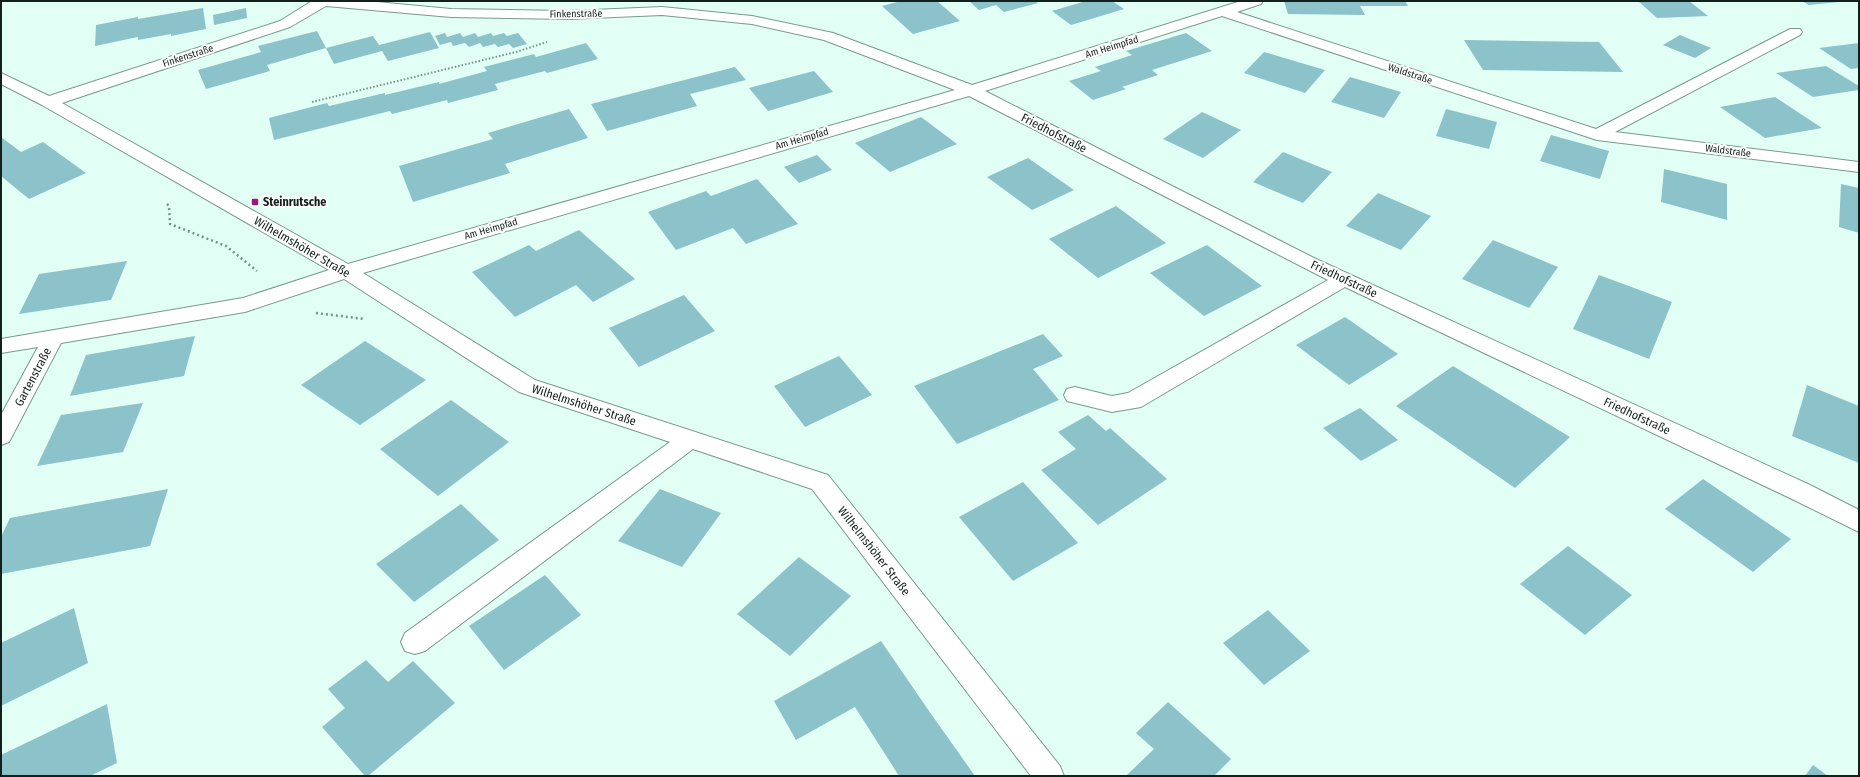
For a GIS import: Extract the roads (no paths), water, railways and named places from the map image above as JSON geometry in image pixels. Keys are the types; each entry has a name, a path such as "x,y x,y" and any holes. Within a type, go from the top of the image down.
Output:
{"street":[{"name":"Finkenstraße","path":"48,102 285,24 321,1 451,14 569,15 667,6 752,20 828,36"},
{"name":"Am Heimpfad","path":"346,271 971,90 1256,1"},
{"name":"Waldstraße","path":"1223,12 1597,136 1859,167"},
{"path":"1597,136 1795,32"},
{"name":"Friedhofstraße","path":"828,36 971,90 1344,279 1801,492 1859,522"},
{"name":"Wilhelmshöher Straße","path":"1,78 48,102 346,271 527,386 820,482 1049,776"},
{"path":"1,346 245,305 346,271"},
{"path":"1075,394 1112,404 1133,401 1344,279"},
{"name":"Gartenstraße","path":"1,436 53,338"},
{"path":"415,642 690,439"}],"place":[{"name":"Steinrutsche","path":"255,202"}]}
